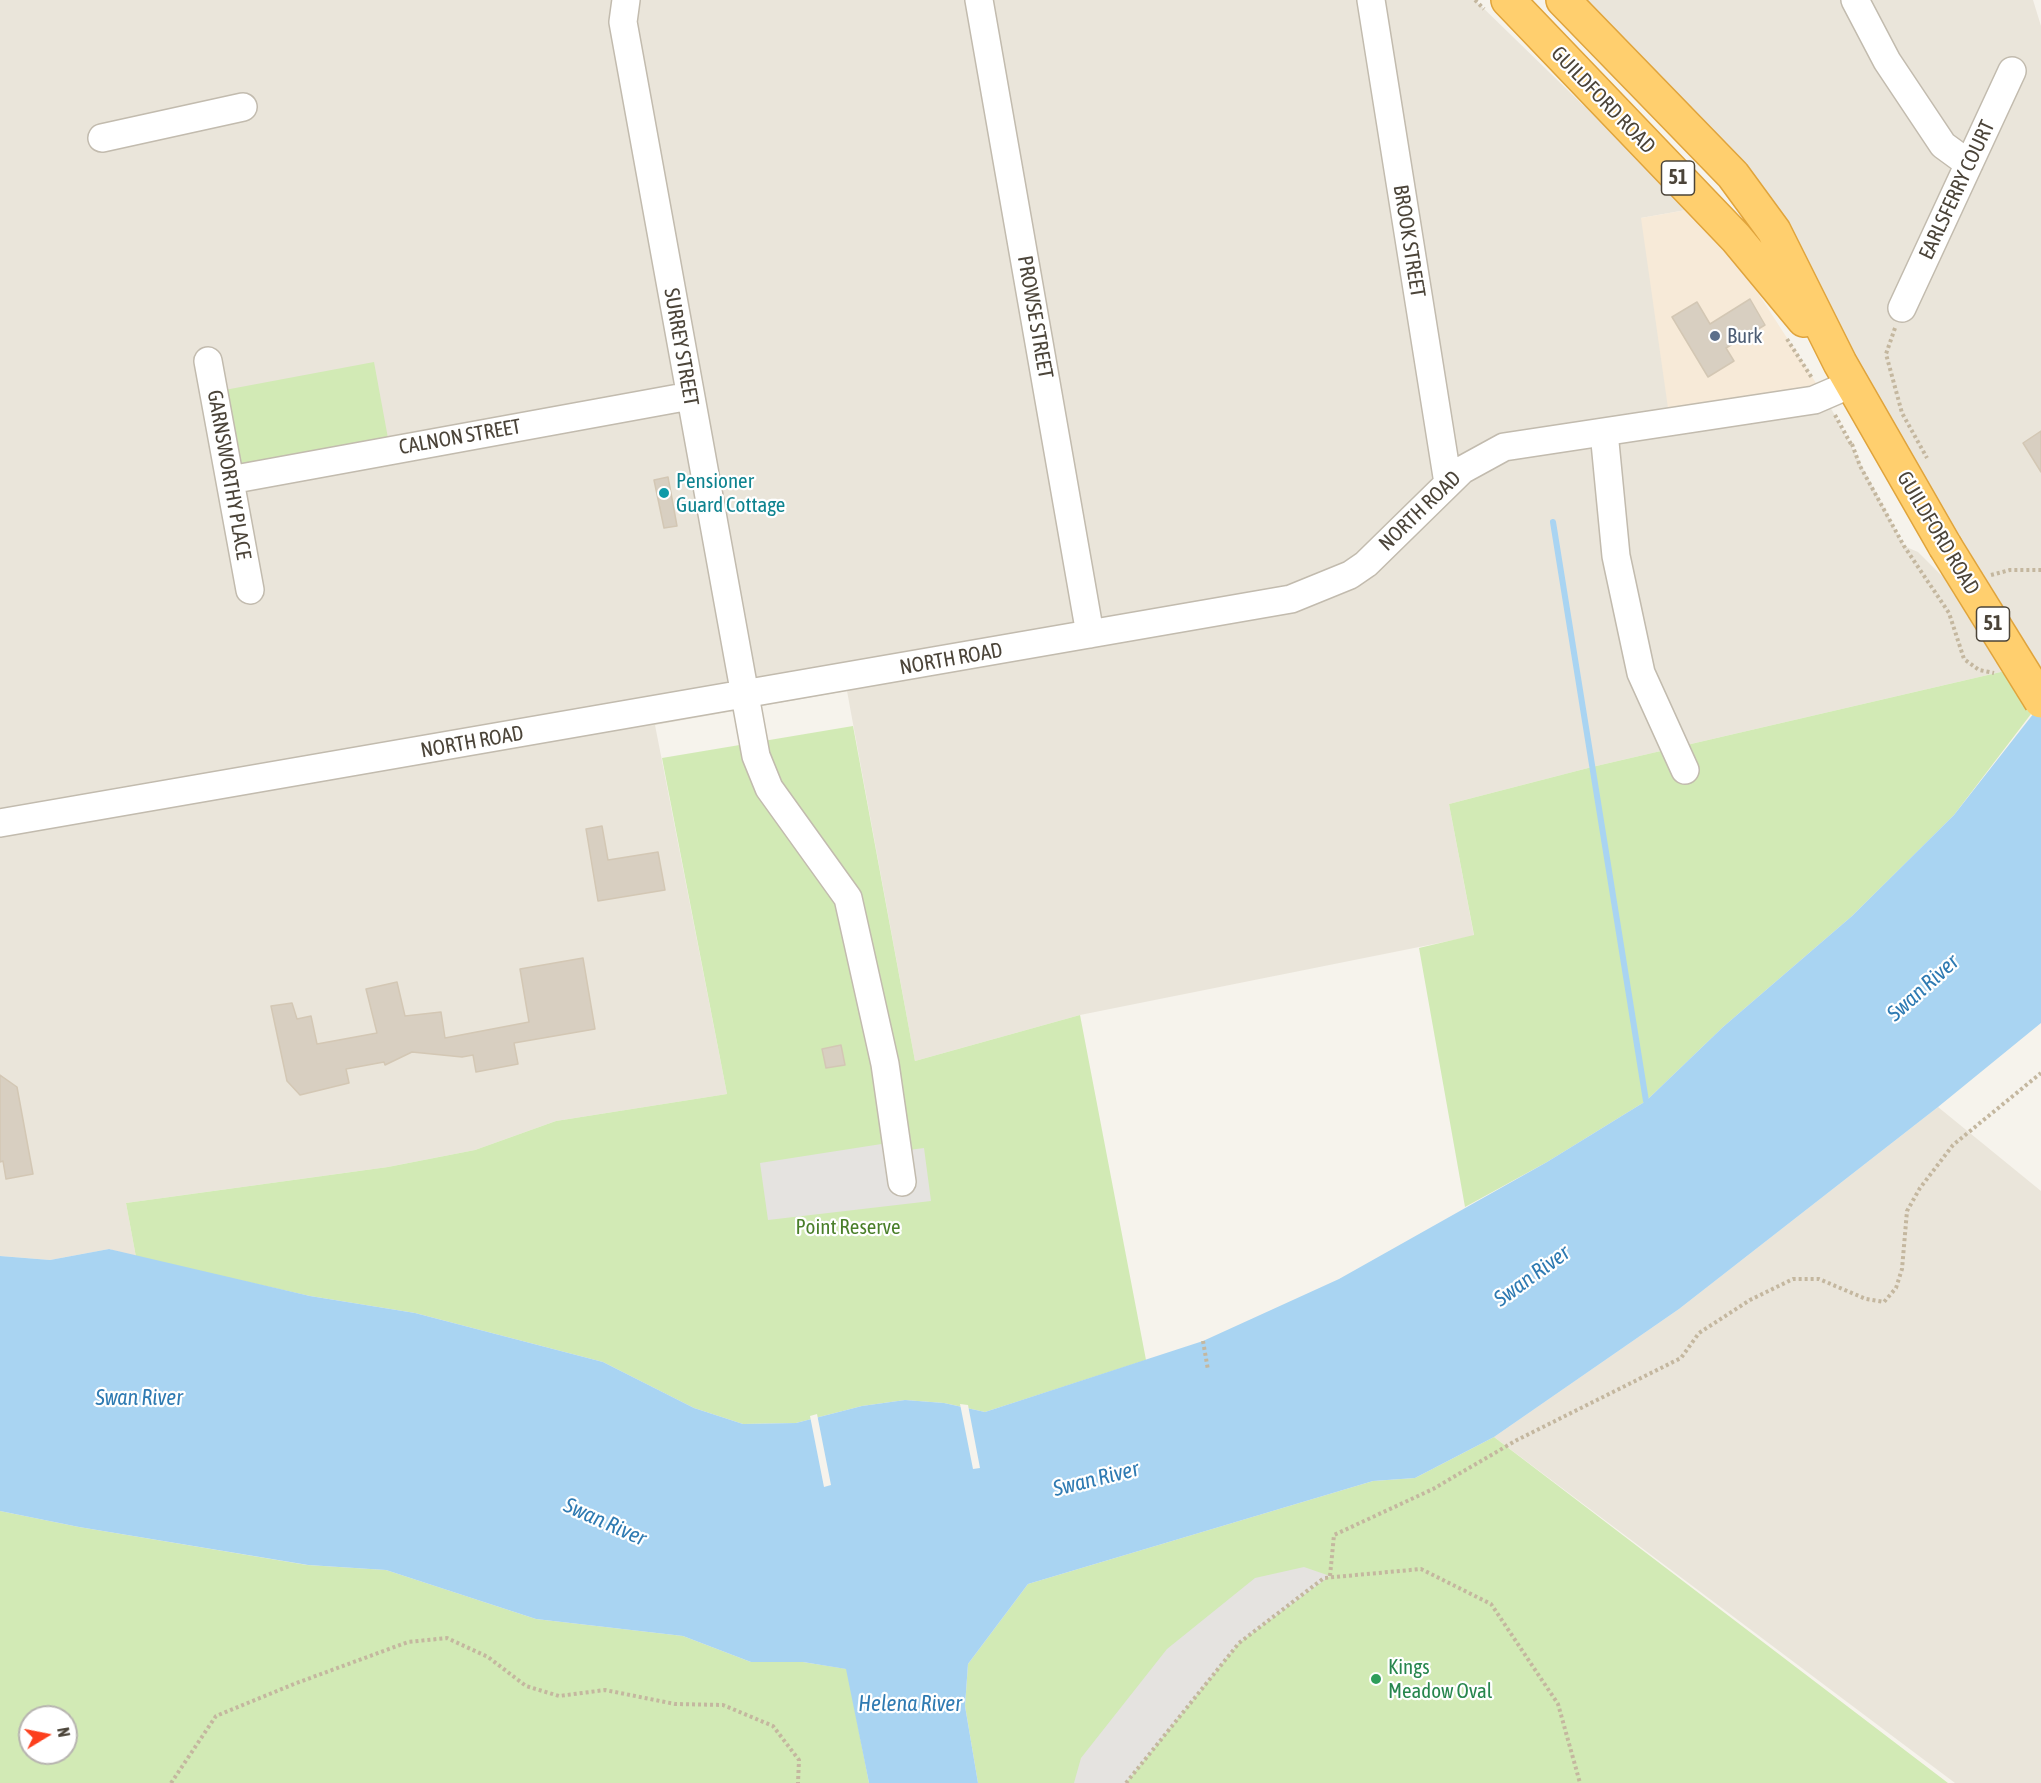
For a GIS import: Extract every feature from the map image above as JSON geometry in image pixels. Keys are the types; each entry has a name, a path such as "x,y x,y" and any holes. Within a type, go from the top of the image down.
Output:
{"highway":[{"name":"GUILDFORD ROAD","path":"1508,0 1736,238 1846,373"},
{"name":"GUILDFORD ROAD","path":"1563,0 1733,175 1774,231 1846,373 1944,546 2041,701"}],"street":[{"name":"SURREY STREET","path":"626,0 623,22 743,695 761,772 848,898 885,1064 902,1182"},
{"name":"PROWSE STREET","path":"979,0 1090,634"},
{"name":"BROOK STREET","path":"1371,0 1448,483"},
{"path":"1855,0 1887,62 1943,145 1969,164"},
{"name":"EARLSFERRY COURT","path":"1902,308 2012,71"},
{"path":"102,138 243,107"},
{"name":"GARNSWORTHY PLACE","path":"208,361 250,590"},
{"name":"NORTH ROAD","path":"0,823 1291,600 1315,592 1350,575 1366,564 1448,483 1476,460 1504,447 1814,400 1846,373"},
{"name":"CALNON STREET","path":"230,480 690,396"},
{"path":"1604,432 1616,556 1641,673 1685,770"}],"path":[{"path":"1902,308 1886,354 1902,413 1929,462"},
{"path":"1987,578 2004,570 2041,570"},
{"path":"1330,1575 1334,1535 1433,1489 1517,1440 1681,1358 1699,1333 1750,1300 1782,1284 1793,1279 1818,1279 1866,1299 1884,1302 1896,1288 1902,1269 1907,1211 1920,1188 1953,1145 2041,1073"},
{"path":"1203,1341 1208,1370"},
{"path":"1126,1783 1239,1643 1324,1578 1421,1569 1491,1604 1558,1704 1580,1783"},
{"path":"171,1783 216,1716 408,1642 447,1638 488,1657 526,1686 559,1696 605,1690 675,1704 723,1706 773,1726 799,1760 798,1783"}],"shaded area":[{"path":"0,0 1475,0 1583,105 1613,123 1692,209 1641,218 1825,397 1904,546 1918,552 1953,587 2005,671 1592,767 1449,804 1474,936 1080,1015 915,1061 847,691 655,725 727,1094 556,1121 475,1150 388,1167 126,1203 136,1257 109,1249 50,1260 0,1256"},
{"path":"1563,0 2033,0 2041,26 2041,691 1774,231"},
{"path":"1692,209 1731,251 1825,397 1670,422 1641,218"},
{"path":"1938,1107 2041,1191 2041,1783 1955,1783 1494,1437 1679,1309"},
{"path":"907,1140 909,1150 924,1148 931,1201 768,1220 760,1163"},
{"path":"1304,1567 1330,1576 1239,1643 1126,1783 1074,1783 1081,1758 1167,1649 1255,1578"}],"green space":[{"path":"374,362 390,449 230,480 214,392"},
{"path":"2005,671 2031,714 1954,815 1852,916 1723,1027 1646,1101 1547,1162 1465,1207 1419,948 1474,935 1449,804 1592,767"},
{"name":"Point Reserve","path":"853,726 915,1061 1080,1015 1146,1360 985,1412 944,1403 905,1400 862,1406 796,1423 743,1424 694,1408 603,1362 415,1313 310,1296 136,1257 126,1203 388,1167 475,1150 556,1121 727,1094 662,758"},
{"path":"1494,1437 1948,1783 978,1783 965,1706 968,1664 1028,1584 1373,1481 1415,1478"},
{"path":"0,1511 79,1527 307,1565 386,1570 536,1619 683,1636 751,1662 803,1662 847,1669 869,1783 0,1783"}],"water":[{"name":"Swan River","path":"2041,704 2041,1023 1938,1107 1679,1309 1494,1437 1415,1478 1373,1481 1028,1584 968,1664 965,1706 978,1783 869,1783 846,1669 803,1662 751,1662 683,1636 536,1619 386,1570 308,1565 79,1527 0,1511 0,1256 50,1260 109,1249 310,1296 415,1313 603,1362 694,1408 743,1424 796,1423 862,1406 905,1400 944,1403 985,1412 1203,1341 1339,1279 1547,1162 1646,1101 1723,1027 1852,916 1954,815"}],"pier":[{"path":"960,1404 968,1405 980,1468 973,1469"},
{"path":"817,1414 831,1485 824,1487 810,1416"}],"building":[{"name":"Burk","path":"1750,299 1765,325 1726,348 1734,361 1708,377 1672,317 1697,302 1710,324"},
{"path":"2041,431 2041,472 2023,443"},
{"name":"Pensioner Guard Cottage","path":"668,477 677,526 664,528 654,480"},
{"path":"602,826 608,860 658,852 665,890 598,901 586,829"},
{"path":"583,958 595,1029 514,1043 518,1064 476,1072 473,1055 462,1057 412,1052 385,1065 384,1062 346,1069 349,1083 300,1095 287,1081 271,1006 292,1003 297,1019 311,1016 317,1044 377,1033 366,989 397,982 405,1016 441,1012 445,1038 529,1022 520,969"},
{"path":"841,1045 845,1065 826,1068 822,1049"},
{"path":"0,1075 17,1087 33,1174 6,1179 3,1161 0,1162"}],"waterway":[{"path":"1553,522 1646,1101"}],"place":[{"name":"Burk","path":"1715,336"},
{"name":"Pensioner Guard Cottage","path":"664,493"},
{"name":"Kings Meadow Oval","path":"1376,1679"}],"water label":[{"name":"Helena River","path":"910,1704"}]}
